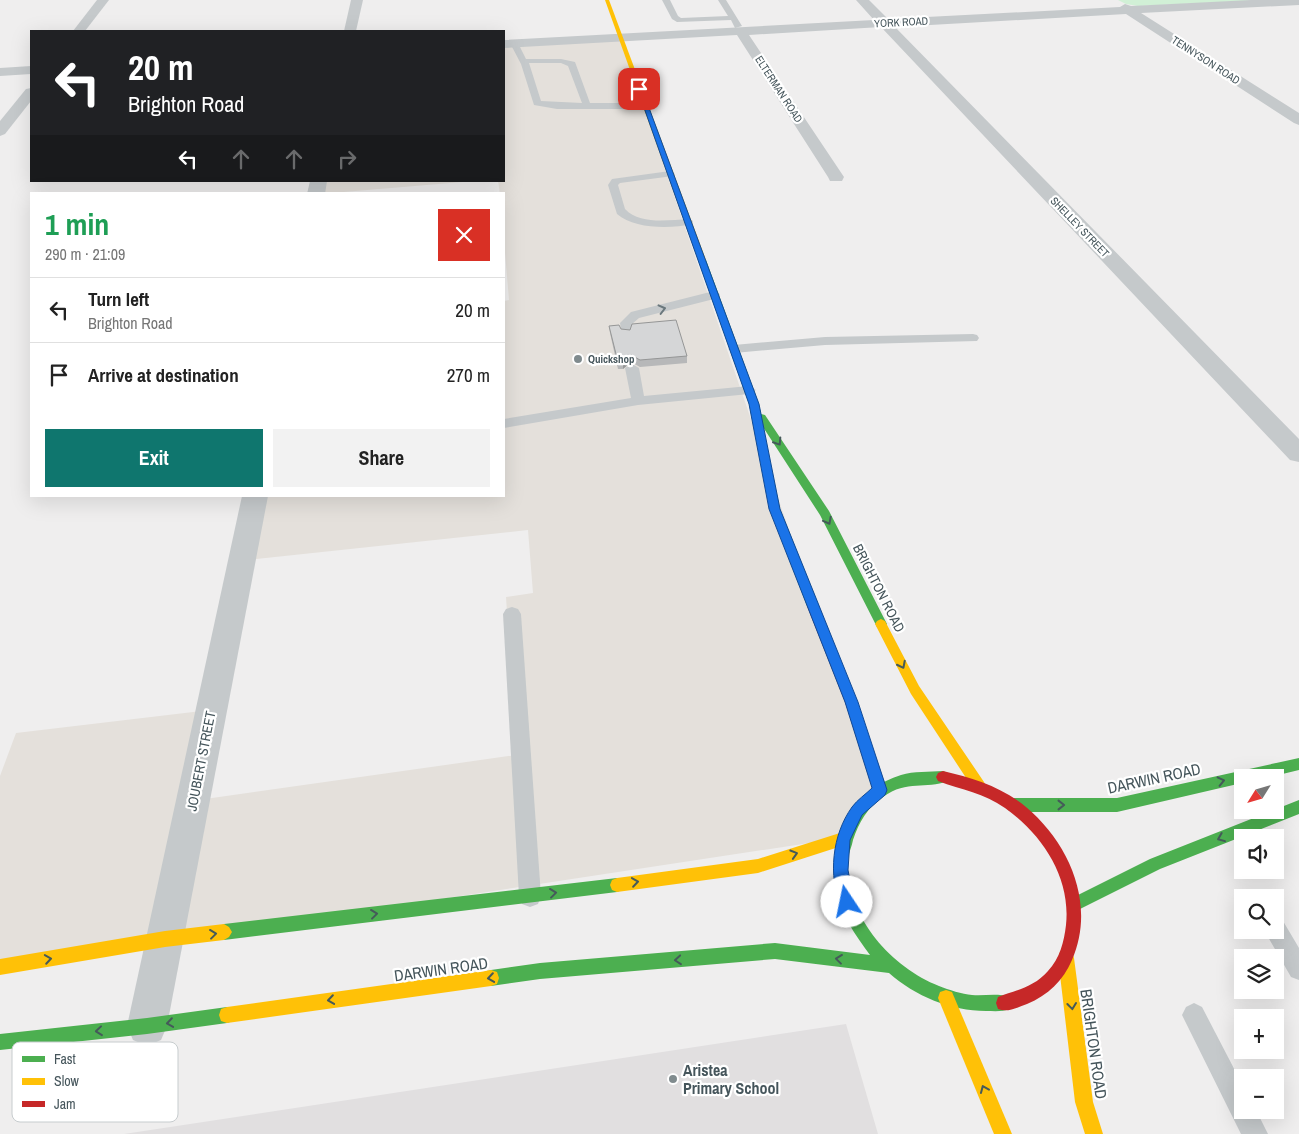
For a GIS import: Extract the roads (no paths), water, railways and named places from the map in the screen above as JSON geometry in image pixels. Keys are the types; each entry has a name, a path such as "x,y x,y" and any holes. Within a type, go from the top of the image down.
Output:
{"main road":[{"name":"BRIGHTON ROAD","path":"607,0 754,404 775,509 851,702 880,790"},
{"name":"BRIGHTON ROAD","path":"754,404 824,514 914,690 979,786"},
{"name":"DARWIN ROAD","path":"1013,805 1117,805 1299,764"},
{"path":"943,777 979,786 1013,805 1042,832 1064,866 1075,904 1075,932 1066,958 1055,976 1039,990 1019,1000 996,1004 971,1004 946,998 915,985 888,965 863,936 847,902 840,870 843,839 857,811 880,790 910,779 943,777"},
{"path":"1075,904 1155,864 1299,806"},
{"path":"0,967 164,939 530,896 758,866 843,839"},
{"name":"DARWIN ROAD","path":"0,1042 148,1026 540,971 775,951 888,965"},
{"name":"BRIGHTON ROAD","path":"1066,958 1084,1102 1094,1134"},
{"path":"946,998 1003,1134"}],"street":[{"path":"80,30 103,0"},
{"path":"350,30 356,0"},
{"name":"SHELLEY STREET","path":"862,0 1299,454"},
{"name":"TENNYSON ROAD","path":"1114,0 1299,120"},
{"name":"YORK ROAD","path":"509,44 1299,1"},
{"name":"ELTERMAN ROAD","path":"741,32 836,178"},
{"path":"0,72 30,70"},
{"path":"0,131 30,93"},
{"name":"JOUBERT STREET","path":"148,1026 164,939 255,497"}],"lane":[{"path":"666,0 675,17 680,20 733,18"},
{"name":"ELTERMAN ROAD","path":"722,0 741,32"},
{"path":"509,44 523,61 536,103 557,106 646,106"},
{"path":"523,61 561,61 572,64 587,106"},
{"path":"670,174 616,181 613,185 621,212 628,217 639,220 663,223 688,222"},
{"path":"626,332 626,323 635,315 714,295"},
{"path":"734,349 825,341 973,338"},
{"path":"632,368 638,401"},
{"path":"505,424 638,401 749,390"},
{"path":"512,614 530,896"},
{"path":"1281,939 1299,969"},
{"path":"1194,1015 1255,1134"}],"place":[{"name":"Quickshop","path":"578,359"},
{"name":"Aristea Primary School","path":"673,1079"}]}
